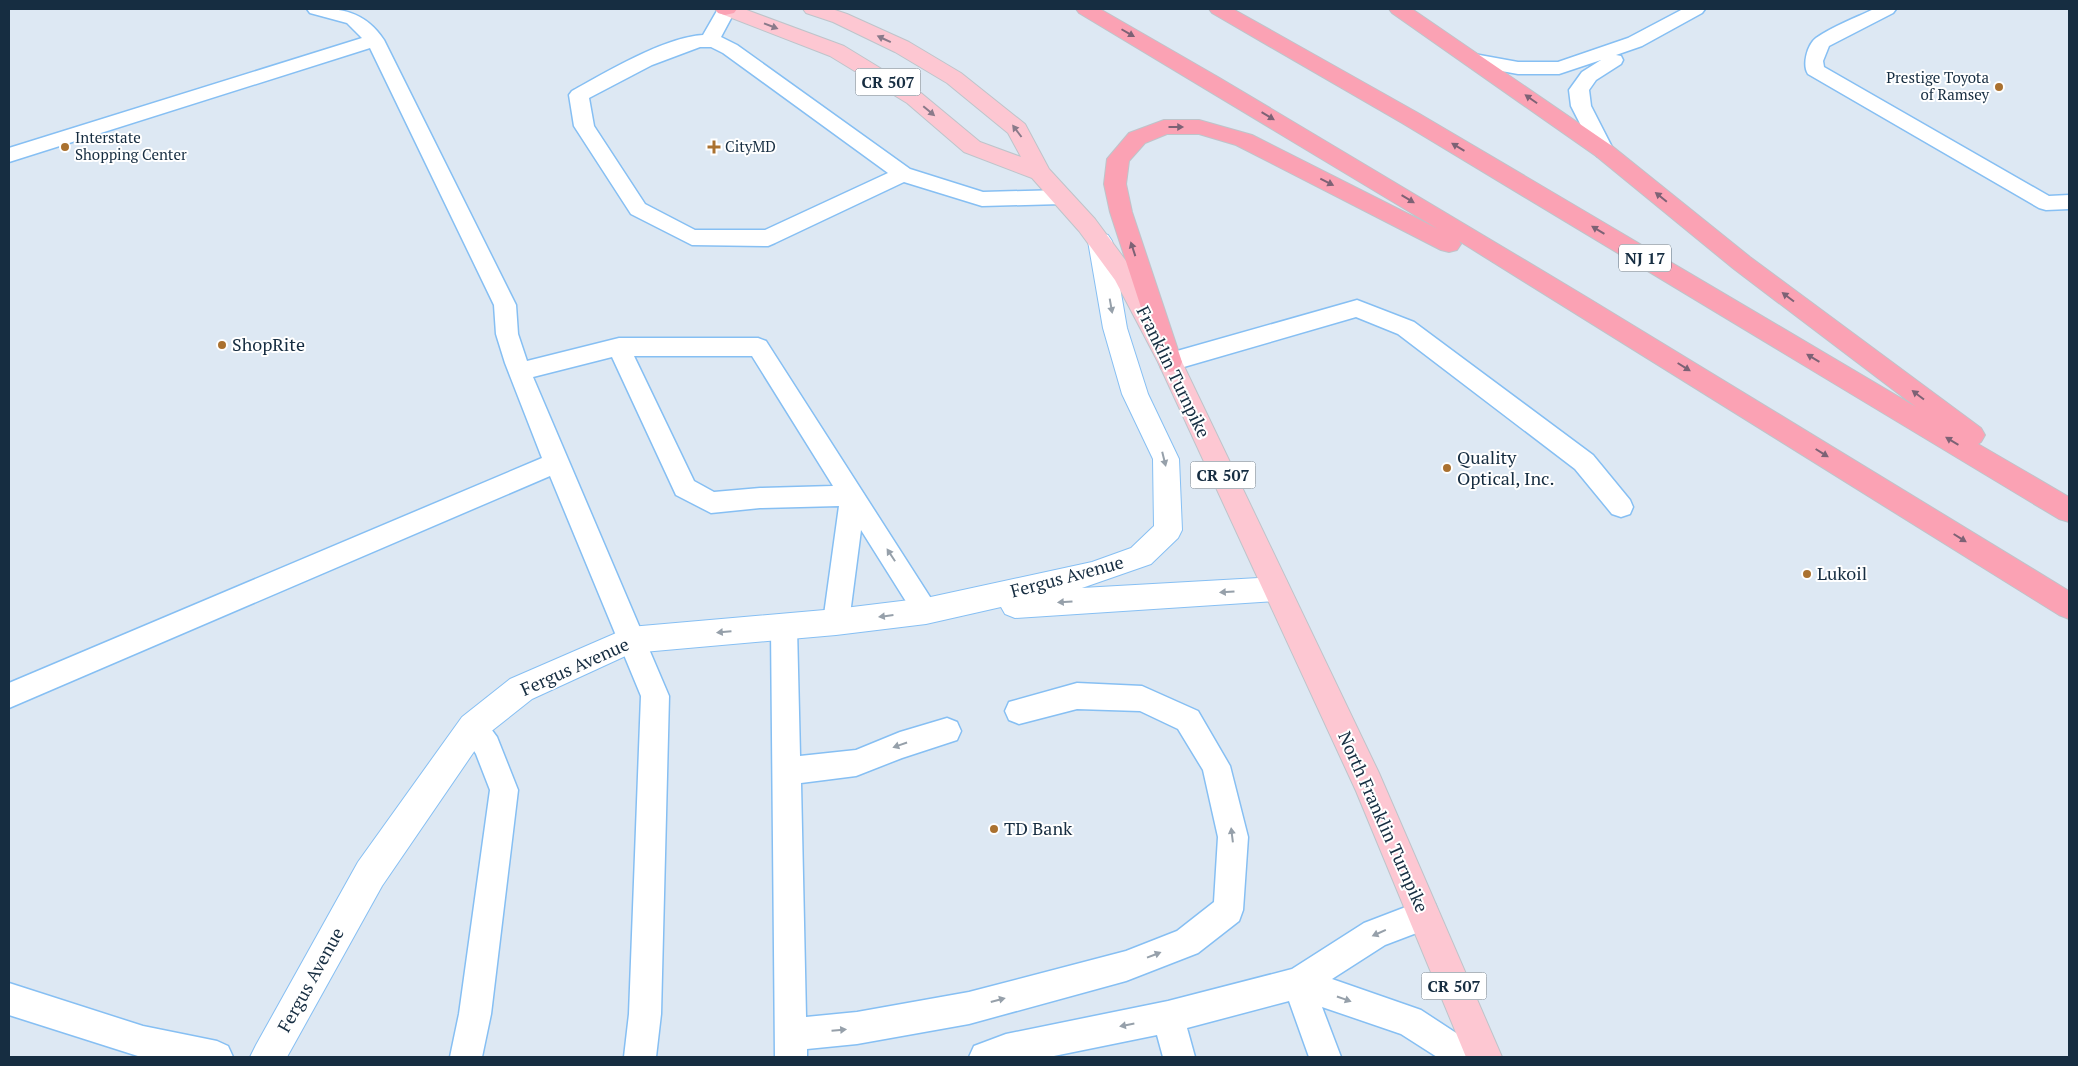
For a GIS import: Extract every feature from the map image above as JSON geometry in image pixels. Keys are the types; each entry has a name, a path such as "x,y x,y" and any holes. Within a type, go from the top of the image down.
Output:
{"highway":[{"path":"1086,9 1219,86 1642,341 2069,606"},
{"name":"NJ 17","path":"1219,9 1410,118 2069,509"},
{"path":"1402,10 1604,151 1742,263 2069,509"},
{"path":"1170,362 1121,212 1115,184 1118,158 1137,138 1164,127 1199,127 1244,140 1642,341"}],"main road":[{"name":"Franklin Turnpike","path":"726,9 837,51 914,98 972,146 1040,173"},
{"name":"Franklin Turnpike","path":"813,9 840,18 902,47 954,78 1017,129 1040,173 1100,241 1124,276 1170,362 1276,589"},
{"name":"North Franklin Turnpike","path":"1276,589 1368,784 1484,1057"}],"street":[{"name":"Fergus Avenue","path":"926,611 1092,574 1141,556 1168,530 1166,459 1136,394 1115,328 1100,241"},
{"name":"Fergus Avenue","path":"268,1057 370,874 473,727 521,688 630,640 836,622 926,611 1276,589"}],"lane":[{"path":"316,9 353,19 375,40 505,305 506,334 520,372 630,640 656,696 645,1014 640,1057"},
{"path":"710,40 726,9"},
{"path":"1474,60 1518,68 1559,68 1635,42 1696,9"},
{"path":"1887,9 1821,43 1814,61 1815,70 2046,203 2069,202"},
{"path":"9,155 375,40"},
{"path":"903,174 768,238 692,237 638,209 584,126 579,95 639,63 689,44 710,40 730,49 903,174 982,199 1062,197"},
{"path":"1604,151 1581,106 1579,90 1588,76 1616,58 1635,42"},
{"path":"1170,362 1357,308 1406,328 1584,462 1621,507"},
{"path":"520,372 619,347 758,347 926,611"},
{"path":"619,347 685,488 711,503 760,498 853,496"},
{"path":"9,696 556,463"},
{"path":"836,622 853,496"},
{"path":"784,627 791,1046 857,1028 969,1008 1126,966 1187,942 1228,910 1233,837 1216,766 1188,720 1142,699 1077,696 1019,711"},
{"path":"466,1057 476,1014 504,790 487,746 473,727"},
{"path":"786,771 856,763 900,745 947,731"},
{"path":"985,1057 1006,1050 1168,1017 1298,983 1375,934 1424,915"},
{"path":"1298,983 1325,1057"},
{"path":"1298,983 1410,1021 1465,1057"},
{"path":"9,999 143,1042 217,1057"},
{"path":"1168,1017 1179,1057"}],"place":[{"name":"Prestige Toyota of Ramsey","path":"1999,87"},
{"name":"Interstate Shopping Center","path":"65,147"},
{"name":"CityMD","path":"714,147"},
{"name":"ShopRite","path":"222,345"},
{"name":"Quality Optical, Inc.","path":"1447,468"},
{"name":"Lukoil","path":"1807,574"},
{"name":"TD Bank","path":"994,829"}]}
